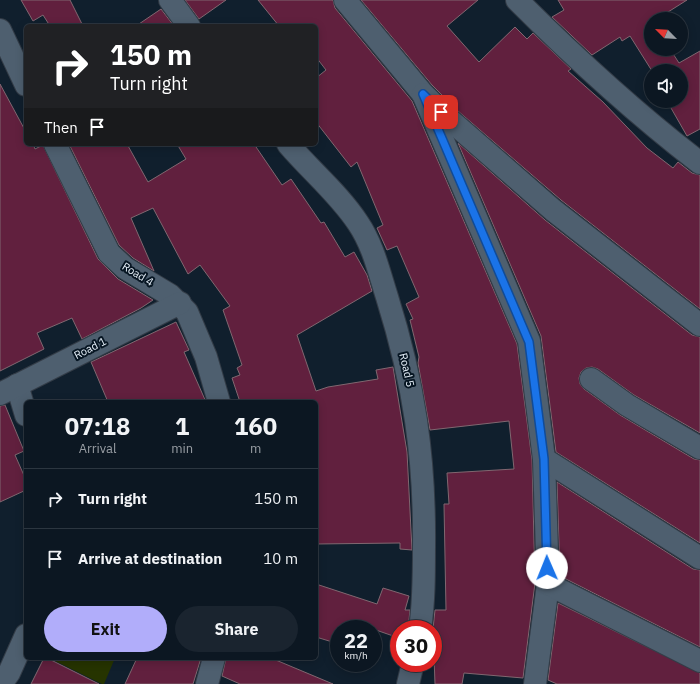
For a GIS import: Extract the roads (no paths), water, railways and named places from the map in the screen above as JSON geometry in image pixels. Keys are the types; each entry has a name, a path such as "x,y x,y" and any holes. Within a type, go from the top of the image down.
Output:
{"street":[{"path":"170,0 188,24"},
{"path":"345,0 423,94 553,210 700,325"},
{"path":"517,0 570,53 661,133 700,163"},
{"path":"0,30 24,80"},
{"path":"423,94 529,342 544,459 548,584 538,683"},
{"name":"Road 4","path":"55,146 109,253 125,268 159,287 180,303 187,312 206,357 218,400"},
{"name":"Road 5","path":"290,146 335,194 359,224 374,256 395,323 409,378 419,432 424,477 424,601 421,620"},
{"name":"Road 1","path":"8,390 180,303"},
{"path":"591,379 627,405 700,448"},
{"path":"8,390 24,412"},
{"path":"544,459 700,558"},
{"path":"548,584 700,661"},
{"path":"1,684 9,673 24,639"},
{"path":"207,684 213,660"},
{"path":"408,684 411,672"}]}
